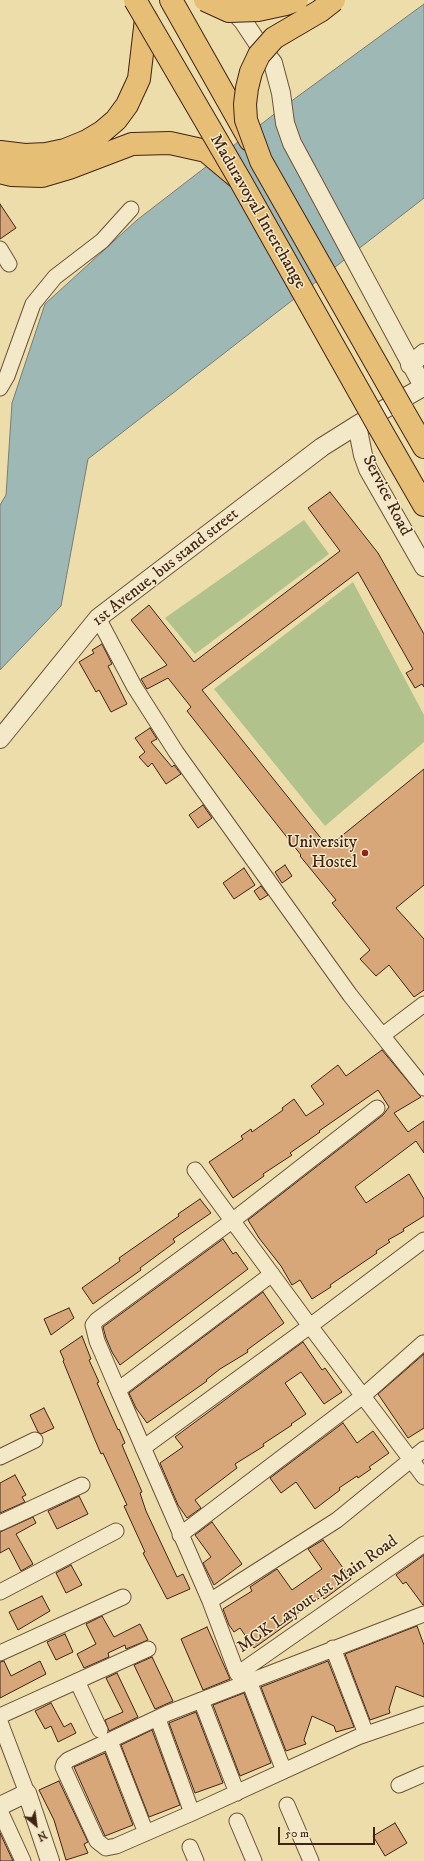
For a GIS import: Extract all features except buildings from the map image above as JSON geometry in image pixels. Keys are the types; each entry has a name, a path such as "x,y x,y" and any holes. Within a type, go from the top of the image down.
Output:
{"highway":[{"name":"Maduravoyal Interchange","path":"135,0 240,180 368,425 424,505"},
{"name":"Maduravoyal Interchange","path":"171,0 424,446"},
{"path":"205,0 230,11 258,10 297,0"},
{"path":"261,161 246,120 245,104 251,72 259,55 274,38 320,11 334,0"},
{"path":"0,152 25,155 46,154 65,150 87,142 116,120 127,106 139,79 146,19"},
{"path":"0,172 11,175 42,176 69,168 132,144 170,143 206,151 240,180"}],"street":[{"path":"222,0 243,21 258,45 273,63 282,100 285,123 292,143 357,262 417,359 424,388 368,425"},
{"path":"0,388 7,376 33,304 55,277 102,241 131,209"},
{"path":"0,249 9,264"},
{"name":"Service Road","path":"368,425 363,455 368,469 424,567"},
{"name":"1st Avenue, bus stand street","path":"0,739 98,618 322,447 368,425"},
{"path":"98,618 134,686 176,752 350,995 424,1088"},
{"path":"383,1035 424,1004"},
{"path":"376,1108 232,1220 97,1320 93,1325 97,1341 180,1535 210,1601 337,1520 424,1449"},
{"path":"195,1170 424,1477"},
{"path":"143,1448 310,1326 424,1240"},
{"path":"118,1390 272,1274"},
{"path":"180,1535 363,1396 423,1343"},
{"path":"0,1457 35,1440"},
{"path":"0,1523 82,1485"},
{"path":"0,1592 116,1531"},
{"name":"MCK Layout 1st Main Road","path":"210,1601 237,1673 239,1673 424,1544"},
{"path":"0,1653 123,1597"},
{"path":"423,1618 333,1648 201,1700 158,1719 105,1736 68,1760 63,1767 96,1841 101,1846 106,1848 116,1846 192,1813 366,1734 424,1714"},
{"path":"0,1716 148,1648"},
{"path":"333,1648 366,1734"},
{"path":"77,1681 105,1736 146,1833"},
{"path":"249,1681 284,1771"},
{"path":"201,1700 237,1793"},
{"path":"158,1719 192,1813"},
{"path":"0,1722 27,1793 50,1861"},
{"path":"400,1785 424,1774"},
{"path":"0,1806 27,1793"},
{"path":"287,1805 310,1861"},
{"path":"0,1811 22,1861"},
{"path":"237,1821 254,1861"},
{"path":"190,1847 196,1861"}],"green space":[{"path":"304,520 329,554 195,654 165,618"},
{"path":"353,582 424,715 424,742 325,826 214,689"}],"water":[{"path":"424,4 424,198 88,459 61,606 0,670 0,505 6,495 12,403 45,304 137,220 286,105"}],"place":[{"name":"University Hostel","path":"365,853"}]}
